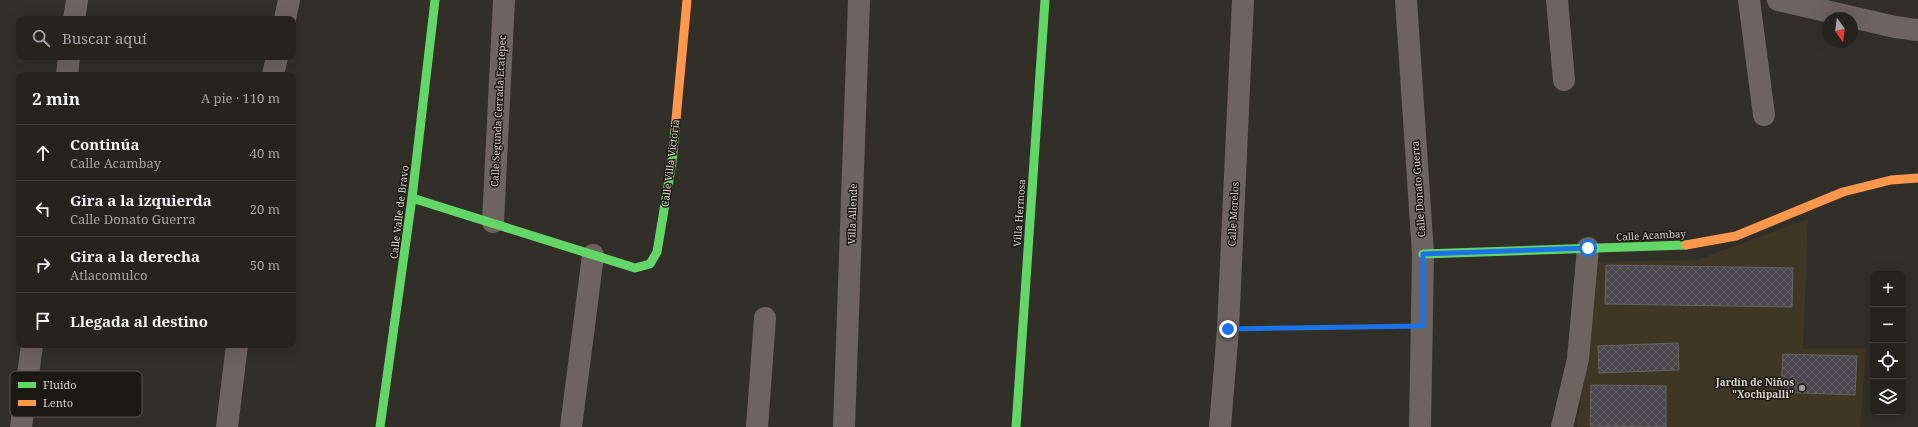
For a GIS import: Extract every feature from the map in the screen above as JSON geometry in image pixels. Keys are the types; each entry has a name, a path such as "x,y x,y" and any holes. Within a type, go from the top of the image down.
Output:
{"street":[{"path":"74,16 77,0"},
{"path":"286,16 289,0"},
{"name":"Calle Valle de Bravo","path":"380,427 412,198 435,0"},
{"name":"Calle Segunda Cerrada Ecatepec","path":"493,222 504,0"},
{"name":"Calle Villa Victoria","path":"412,198 493,222 636,268 650,264 657,252 672,162 687,0"},
{"name":"Villa Allende","path":"844,427 859,0"},
{"name":"Villa Hermosa","path":"1016,427 1045,0"},
{"name":"Calle Morelos","path":"1220,427 1228,329 1243,0"},
{"name":"Calle Donato Guerra","path":"1406,0 1423,254 1423,326 1420,427"},
{"path":"1557,0 1564,80"},
{"path":"1749,0 1764,115"},
{"path":"1792,1 1895,27 1918,30"},
{"path":"67,72 69,60"},
{"path":"274,72 276,60"},
{"name":"Calle Acambay","path":"1423,254 1679,246 1736,236 1843,192 1891,180 1918,178"},
{"path":"1562,427 1578,359 1588,248"},
{"path":"571,427 593,255"},
{"path":"757,427 765,318"},
{"path":"29,371 32,348"},
{"path":"226,427 237,348"},
{"path":"21,427 22,417"}],"path":[{"path":"1228,329 1423,326"}],"shaded area":[{"path":"1808,219 1803,349 1866,349 1860,427 1577,427 1589,340 1597,262 1697,260"}],"building":[{"path":"1606,265 1793,268 1792,307 1605,304"},
{"path":"1678,343 1679,370 1599,373 1598,346"},
{"path":"1783,354 1857,356 1855,395 1781,392"},
{"path":"1591,385 1666,386 1666,427 1590,426"}],"traffic: fast":[{"path":"380,427 412,198 435,0"},
{"path":"1016,427 1045,0"},
{"path":"412,198 635,268 650,264 657,252 672,162 675,130"},
{"path":"1423,254 1686,245"}],"traffic: slow":[{"path":"675,130 687,0"},
{"path":"1686,245 1736,236 1843,192 1891,180 1918,178"}],"place":[{"name":"Jardín de Niños \"Xochipalli\"","path":"1802,388"}],"route":[{"path":"1228,329 1423,326 1423,254 1588,248"}]}
